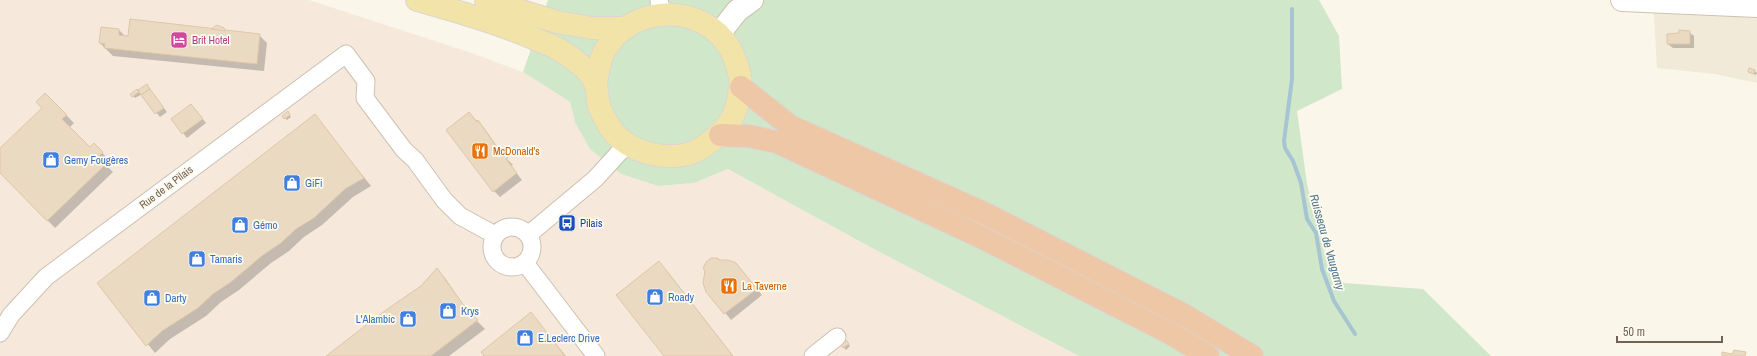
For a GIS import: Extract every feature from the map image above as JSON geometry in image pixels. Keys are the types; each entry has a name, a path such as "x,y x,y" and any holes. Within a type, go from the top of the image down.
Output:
{"highway":[{"path":"741,87 790,126 988,215 1184,315 1252,356"},
{"path":"720,135 748,136 777,142 979,236 1170,333 1208,356"}],"main road":[{"path":"417,0 505,26 559,50 586,70 596,84"},
{"path":"486,0 557,22 592,28 624,28"},
{"path":"719,34 737,11 752,0"},
{"path":"1622,0 1757,6"},
{"path":"661,6 702,21 719,34 731,49 736,61 741,87 738,105 731,121 720,135 699,150 675,157 650,155 627,144 610,128 599,107 596,84 599,63 609,43 624,28 661,6"}],"street":[{"name":"Rue de la Pilais","path":"0,333 11,315 46,276 346,54 366,81 365,98 404,150 415,160 444,200 460,216 495,235"},
{"path":"528,235 595,180 627,144"},
{"path":"512,227 518,228 528,235 532,247 532,253 525,263 514,268 497,262 491,246 495,235 500,231 512,227"},
{"path":"525,263 596,356"},
{"path":"812,356 837,337"}],"shaded area":[{"path":"0,0 309,0 469,52 523,72 570,102 575,122 621,174 658,186 694,183 728,169 872,248 1079,356 0,356"},
{"path":"1653,0 1757,0 1757,83 1715,74 1657,68"}],"green space":[{"path":"548,0 1319,0 1339,36 1342,89 1297,111 1307,184 1332,282 1423,289 1491,356 1079,356 872,248 728,169 694,183 658,186 621,174 590,149 575,122 570,102 523,72"}],"building":[{"name":"Brit Hotel","path":"130,19 260,34 257,64 104,48 105,44 99,43 101,27 119,29 119,35 128,36"},
{"path":"217,25 224,28 225,31 211,29"},
{"path":"1679,30 1690,31 1690,44 1667,44 1667,34 1679,33"},
{"path":"1749,68 1755,70 1754,74 1748,72"},
{"path":"147,84 150,89 141,95 138,90"},
{"path":"137,89 139,92 132,97 130,94"},
{"path":"150,89 164,108 155,114 141,95"},
{"name":"Gemy Fougères","path":"45,93 67,115 62,119 90,147 94,143 103,152 99,156 106,164 47,221 0,173 0,148 42,108 36,102"},
{"path":"191,104 203,119 182,134 171,119"},
{"path":"288,111 290,115 284,119 282,116"},
{"name":"McDonald's","path":"469,112 477,122 478,120 503,156 505,154 508,158 506,159 517,173 493,192 446,130"},
{"path":"315,114 364,178 345,189 314,218 296,229 281,243 213,294 198,308 162,331 146,346 97,283"},
{"name":"La Taverne","path":"711,258 728,260 736,263 757,289 724,314 706,292 703,283 705,271 703,268 706,262"},
{"path":"659,261 733,356 664,356 616,295"},
{"path":"437,268 462,303 478,320 431,356 326,356 386,310 421,286"},
{"name":"E.Leclerc Drive","path":"531,312 565,356 484,356 481,352"},
{"path":"846,340 849,344 843,348 840,345"},
{"path":"1734,350 1746,352 1745,356 1722,356 1722,352 1732,354"}],"waterway":[{"name":"Ruisseau de Vaugarny","path":"1292,9 1292,79 1284,141 1285,148 1293,161 1301,183 1307,219 1316,233 1322,269 1334,301 1355,334"}],"place":[{"name":"Brit Hotel","path":"179,40"},
{"name":"McDonald's","path":"480,151"},
{"name":"Gemy Fougères","path":"51,160"},
{"name":"GiFi","path":"292,183"},
{"name":"Pilais","path":"567,223"},
{"name":"Gémo","path":"240,225"},
{"name":"Tamaris","path":"197,259"},
{"name":"La Taverne","path":"729,286"},
{"name":"Roady","path":"655,297"},
{"name":"Darty","path":"152,298"},
{"name":"Krys","path":"448,311"},
{"name":"L'Alambic","path":"408,319"},
{"name":"E.Leclerc Drive","path":"525,338"}]}
